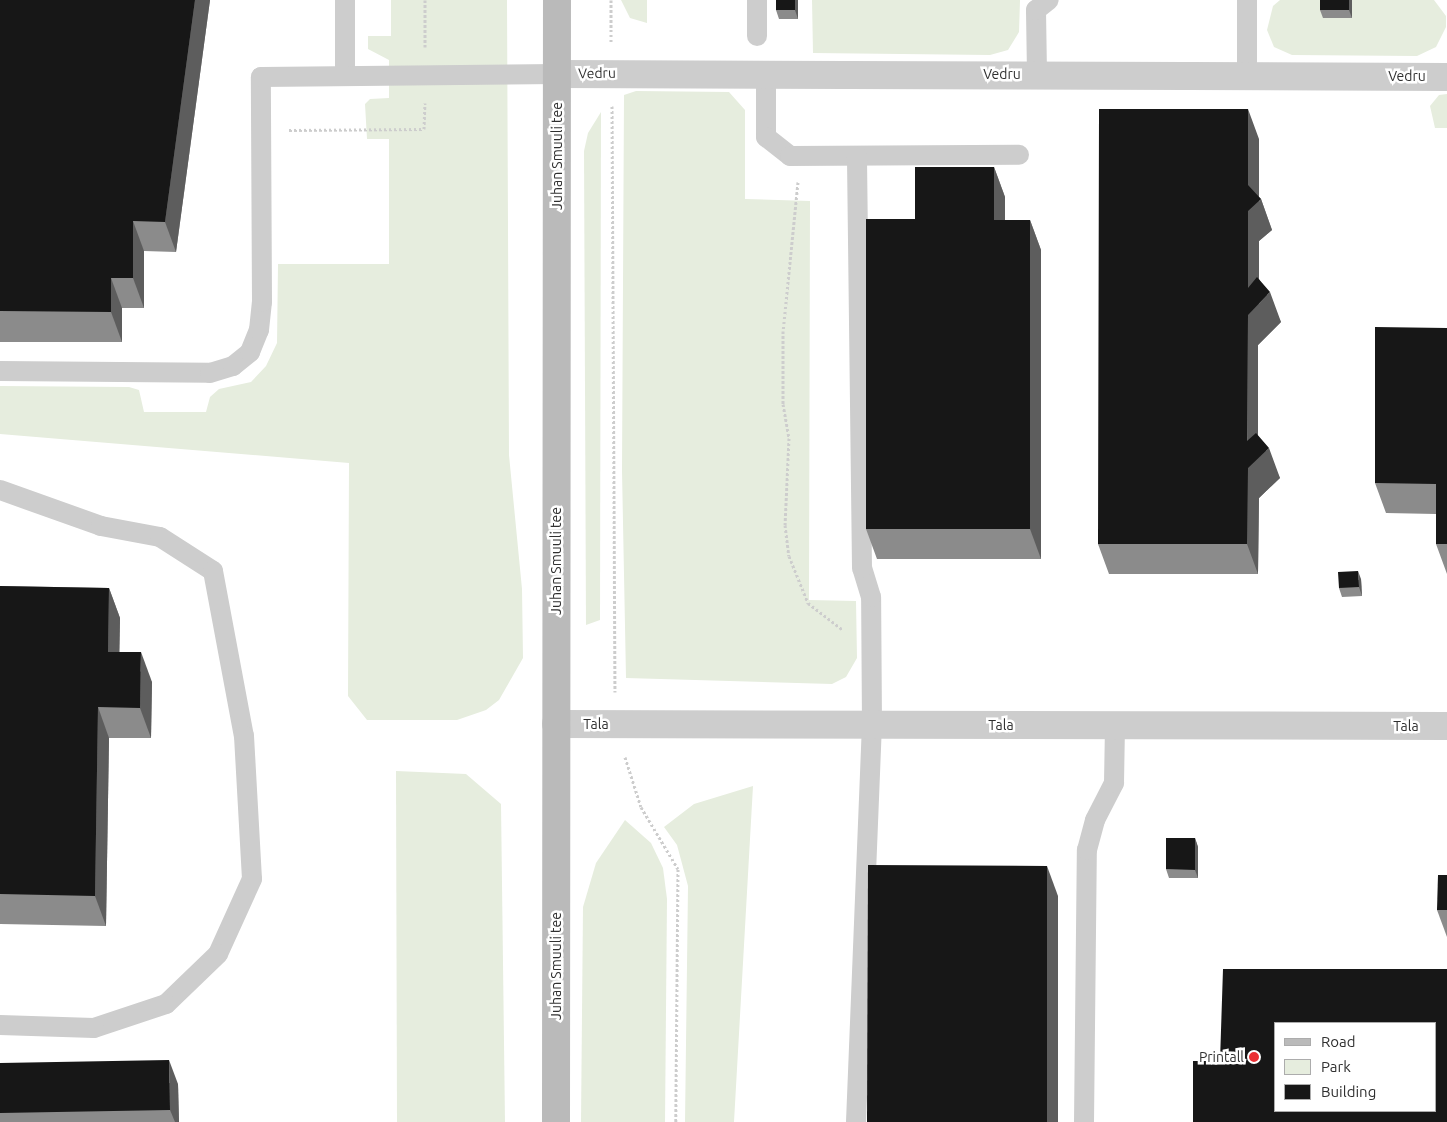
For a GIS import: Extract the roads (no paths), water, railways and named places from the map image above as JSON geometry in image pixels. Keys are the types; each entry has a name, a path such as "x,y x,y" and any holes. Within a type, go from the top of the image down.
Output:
{"main road":[{"name":"Juhan Smuuli tee","path":"556,1122 557,0"}],"street":[{"name":"Vedru","path":"557,74 766,72 1447,77"},
{"name":"Tala","path":"556,724 1447,726"}],"lane":[{"path":"345,0 345,76"},
{"path":"757,0 757,36"},
{"path":"1037,74 1036,10 1049,0"},
{"path":"1247,0 1247,75"},
{"path":"766,72 766,137 790,156 1019,155"},
{"path":"0,371 210,373 233,366 250,352 259,330 262,302 260,77 557,74"},
{"path":"856,1122 872,725 871,597 862,568 857,156"},
{"path":"0,490 102,526 160,537 213,571 244,736 252,880 218,954 166,1004 94,1028 0,1024"},
{"path":"1084,1122 1087,850 1095,820 1114,783 1115,725"}],"place":[{"name":"Printall","path":"1254,1057"}]}
